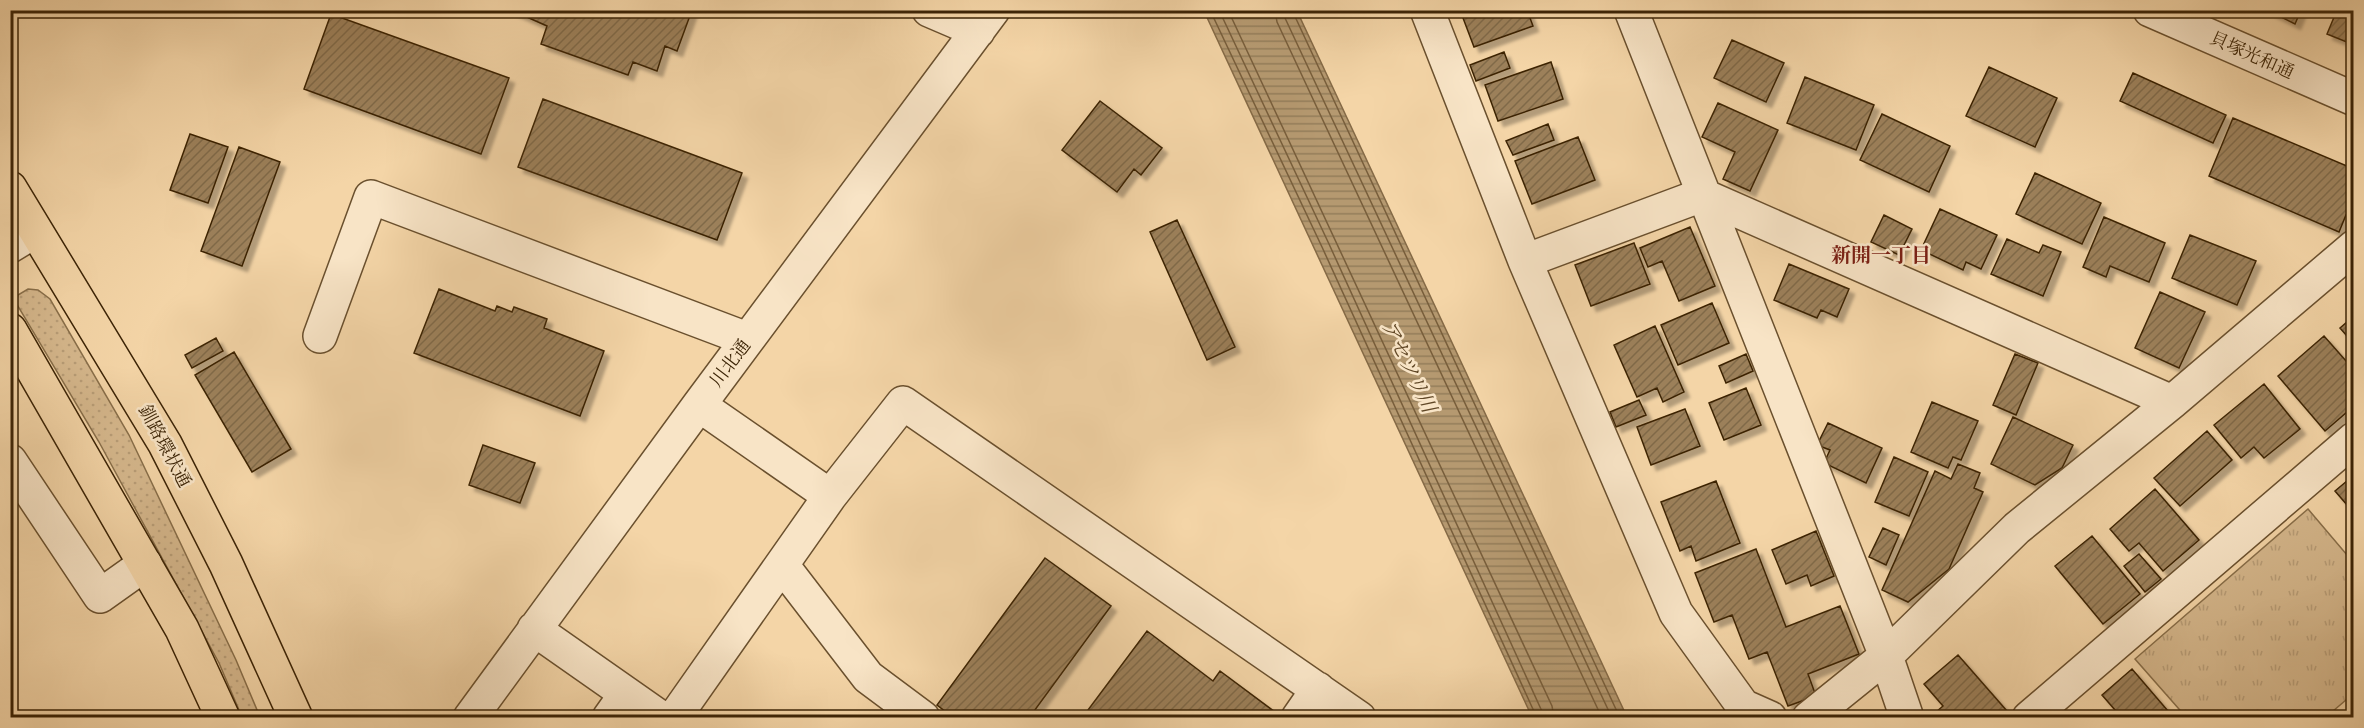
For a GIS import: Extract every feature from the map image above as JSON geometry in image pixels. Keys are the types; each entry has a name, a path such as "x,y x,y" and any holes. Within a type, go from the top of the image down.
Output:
{"highway":[{"name":"釧路環状通","path":"10,188 23,238 165,444 226,564 296,717"},
{"path":"10,330 182,629 222,717"}],"street":[{"path":"929,10 985,20"},
{"path":"1427,10 1525,261 1676,613 1743,706 1770,717"},
{"path":"1631,10 1702,195 1886,656 1907,717"},
{"name":"貝塚光和通","path":"2150,10 2354,99"},
{"name":"川北通","path":"470,717 747,339 985,20"},
{"path":"1525,261 1702,195 2172,402"},
{"path":"320,336 371,197 747,339"},
{"path":"1809,717 1886,656 2017,528 2172,402 2354,246"},
{"path":"675,717 830,496 903,403 1359,717"},
{"path":"699,405 830,496"},
{"path":"2029,717 2354,439"},
{"path":"10,461 100,596 145,564"},
{"path":"782,565 868,677 923,717"},
{"path":"534,629 618,706 660,717"},
{"path":"1298,717 1318,689"}],"green space":[{"path":"28,289 38,290 50,299 129,435 236,660 260,717 242,717 219,663 99,442 16,303 18,295"},
{"path":"2308,509 2353,562 2353,694 2326,717 2186,717 2135,659"}],"water":[{"name":"アセツリ川","path":"1204,11 1297,11 1627,717 1532,717"}],"building":[{"path":"511,10 692,10 677,51 665,46 657,71 633,62 628,75 541,44 547,26"},
{"path":"1460,10 1527,10 1533,26 1474,47"},
{"path":"2267,10 2301,10 2295,24"},
{"path":"2337,10 2354,10 2354,45 2327,34"},
{"path":"331,14 509,78 481,154 304,89"},
{"path":"1732,40 1784,63 1766,102 1714,78"},
{"path":"1504,52 1510,68 1476,81 1470,65"},
{"path":"1551,62 1563,99 1498,121 1485,85"},
{"path":"1989,67 2057,98 2035,147 1966,116"},
{"path":"2133,73 2226,115 2213,143 2120,101"},
{"path":"1805,77 1874,105 1856,150 1787,123"},
{"path":"543,99 742,173 717,240 518,167"},
{"path":"1100,101 1162,148 1141,175 1134,169 1117,192 1062,150"},
{"path":"1718,103 1778,130 1750,191 1723,179 1735,152 1702,137"},
{"path":"1882,114 1950,146 1929,192 1860,160"},
{"path":"2233,118 2354,169 2354,217 2346,215 2339,232 2209,176"},
{"path":"1548,124 1554,140 1513,155 1506,141"},
{"path":"190,134 228,147 208,203 170,190"},
{"path":"1578,137 1595,180 1532,204 1515,161"},
{"path":"239,147 280,162 242,266 201,251"},
{"path":"2035,173 2101,203 2082,244 2016,214"},
{"path":"1940,209 1997,235 1981,269 1966,262 1963,270 1921,250"},
{"path":"1884,215 1912,229 1899,255 1871,242"},
{"path":"2104,217 2165,243 2149,282 2110,266 2106,277 2083,267"},
{"path":"1177,220 1235,347 1207,360 1150,232"},
{"path":"1690,227 1715,286 1679,301 1662,261 1648,267 1640,248"},
{"path":"2190,235 2256,261 2237,305 2172,278"},
{"path":"2007,239 2039,253 2043,245 2061,252 2043,296 1991,274"},
{"path":"1634,243 1650,284 1591,306 1575,265"},
{"path":"1789,264 1849,289 1837,317 1821,310 1817,318 1774,300"},
{"path":"439,289 495,311 497,306 512,312 514,307 547,319 544,328 604,351 580,416 414,353"},
{"path":"2160,292 2205,312 2179,368 2135,348"},
{"path":"1712,303 1729,343 1678,365 1661,325"},
{"path":"2354,316 2354,344 2340,328"},
{"path":"1655,326 1684,392 1663,402 1657,388 1637,397 1614,345"},
{"path":"2324,336 2354,370 2354,406 2325,431 2278,376"},
{"path":"216,338 223,351 192,368 185,355"},
{"path":"234,352 291,449 252,472 195,375"},
{"path":"1746,354 1753,371 1726,383 1719,366"},
{"path":"2015,354 2038,363 2016,415 1993,405"},
{"path":"2264,384 2300,429 2264,458 2254,447 2241,458 2214,425"},
{"path":"1746,388 1761,425 1724,440 1709,403"},
{"path":"1639,400 1646,415 1616,427 1610,412"},
{"path":"1932,402 1978,421 1961,460 1953,457 1948,468 1911,452"},
{"path":"1685,409 1700,446 1651,465 1637,427"},
{"path":"2013,417 2073,445 2062,468 2035,485 1991,464"},
{"path":"1828,423 1882,448 1866,483 1824,463 1830,450 1817,445"},
{"path":"2207,431 2232,460 2180,506 2154,478"},
{"path":"483,445 535,463 520,503 469,485"},
{"path":"1894,457 1928,472 1909,516 1875,502"},
{"path":"1958,464 1980,473 1974,488 1983,492 1949,569 1908,602 1882,590 1935,471 1951,479"},
{"path":"2354,475 2354,513 2335,491"},
{"path":"1716,481 1740,543 1696,561 1691,546 1680,551 1661,502"},
{"path":"2155,489 2199,540 2163,571 2139,543 2129,551 2110,529"},
{"path":"1883,528 1899,535 1886,565 1869,557"},
{"path":"1816,531 1834,576 1811,586 1807,575 1786,584 1772,550"},
{"path":"2092,536 2140,594 2103,624 2055,566"},
{"path":"1756,549 1786,627 1840,606 1859,654 1808,674 1816,696 1788,706 1767,652 1749,659 1732,615 1714,622 1695,573"},
{"path":"2139,554 2161,579 2145,592 2124,566"},
{"path":"1045,558 1111,606 1029,718 954,718 937,705"},
{"path":"1147,631 1213,681 1220,671 1275,712 1270,718 1082,718"},
{"path":"1958,655 2007,711 1999,718 1937,718 1935,713 1943,706 1924,684"},
{"path":"2132,669 2174,718 2122,718 2102,695"},
{"path":"10,708 23,718 10,718"}],"district":[{"name":"新開一丁目","path":"1881,255"}]}
